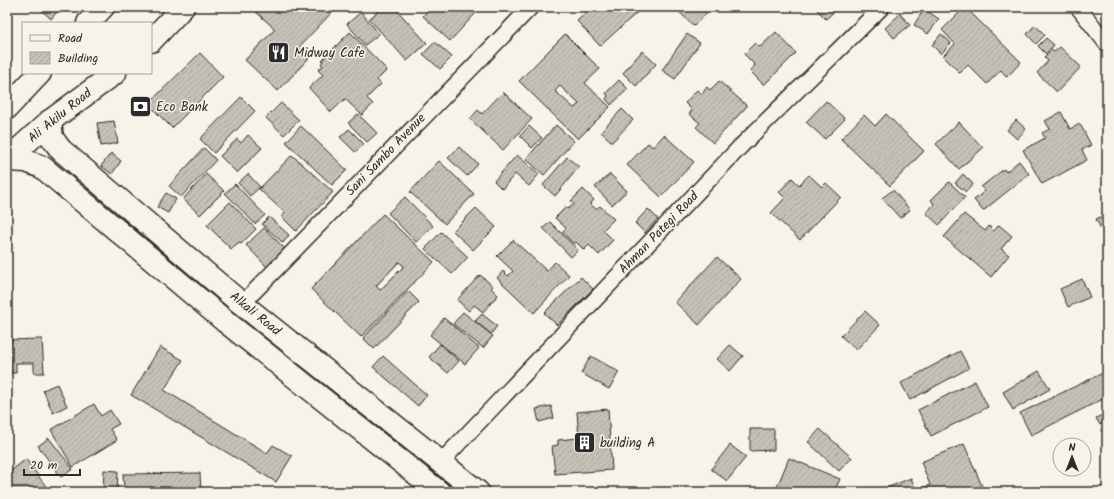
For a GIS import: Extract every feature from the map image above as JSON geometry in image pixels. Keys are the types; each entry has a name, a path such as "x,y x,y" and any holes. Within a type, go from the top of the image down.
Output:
{"main road":[{"path":"89,22 103,7"},
{"path":"152,40 183,7"},
{"path":"7,108 39,74"},
{"name":"Ali Akilu Road","path":"7,160 50,121 114,74"},
{"name":"Alkali Road","path":"50,121 52,138 61,150 242,304 478,492"},
{"name":"Alkali Road","path":"7,160 26,161 42,167 226,322 439,492"}],"street":[{"name":"Sani Sambo Avenue","path":"242,304 531,7"},
{"name":"Ahman Pategi Road","path":"440,462 741,146 882,7"},
{"path":"1078,7 1107,44"}],"building":[{"path":"38,7 61,7 51,19"},
{"name":"Midway Cafe","path":"258,7 336,8 299,47 309,58 278,91 245,60 275,29 255,11"},
{"path":"383,7 394,7 427,43 407,61 369,19"},
{"path":"431,7 470,7 476,13 450,41 423,16"},
{"path":"592,7 643,7 600,46 577,21"},
{"path":"712,7 694,26 675,8"},
{"path":"814,7 839,7 826,19"},
{"path":"965,7 1021,62 1007,77 1001,70 987,84 968,65 960,73 943,56 955,44 942,30"},
{"path":"924,9 939,19 928,34 914,25"},
{"path":"361,12 379,34 365,45 347,24"},
{"path":"900,14 910,25 894,38 885,28"},
{"path":"1035,25 1045,35 1036,44 1027,34"},
{"path":"350,32 387,70 377,80 381,84 367,98 373,104 362,115 345,99 331,112 309,88 323,75 318,70 323,66 321,64 323,61 322,60"},
{"path":"776,32 796,53 764,85 750,71 755,65 744,54 755,43 760,47"},
{"path":"565,34 600,69 585,83 610,107 578,139 519,81","holes":["560,86 579,104 574,108 555,91"]},
{"path":"687,34 700,43 675,79 662,70"},
{"path":"941,34 951,43 941,54 932,45"},
{"path":"1046,38 1054,45 1046,54 1038,46"},
{"path":"435,42 452,57 440,69 423,54"},
{"path":"1060,47 1081,67 1057,92 1037,73 1048,61 1044,57 1051,50 1054,52"},
{"path":"642,51 656,64 636,86 623,73"},
{"path":"200,53 223,77 172,128 148,104"},
{"path":"619,80 628,89 611,105 606,99 608,96 606,93"},
{"path":"719,81 747,106 713,143 696,127 700,123 689,114 692,110 685,103 697,90 702,94 707,87 710,90"},
{"path":"503,92 532,119 503,150 470,119 478,110 482,114"},
{"path":"241,97 255,111 214,153 200,139"},
{"path":"826,101 845,119 825,139 806,122"},
{"path":"281,103 299,120 284,135 266,118"},
{"path":"622,109 633,120 612,142 601,132"},
{"path":"1061,112 1070,129 1080,124 1091,145 1082,150 1087,160 1042,184 1023,150 1045,138 1042,133 1050,129 1045,121"},
{"path":"358,114 377,133 367,142 348,123"},
{"path":"886,114 924,151 890,186 841,139 864,115 875,126"},
{"path":"1016,120 1026,129 1017,139 1007,130"},
{"path":"114,121 118,143 101,146 97,123"},
{"path":"959,122 983,148 959,169 936,144"},
{"path":"556,125 574,141 544,175 526,159"},
{"path":"301,126 347,170 332,185 286,142"},
{"path":"529,126 542,138 532,148 520,136"},
{"path":"349,129 364,144 355,152 340,137"},
{"path":"248,135 262,148 237,173 220,156 237,139 241,143"},
{"path":"664,135 694,162 661,197 627,165 648,143 653,147"},
{"path":"459,147 478,164 467,176 448,158"},
{"path":"204,148 216,160 181,197 169,186"},
{"path":"111,153 121,161 112,174 101,166"},
{"path":"292,155 333,192 296,231 282,217 285,213 259,189"},
{"path":"517,155 539,174 529,186 515,174 502,189 494,181"},
{"path":"567,157 579,167 555,196 543,185"},
{"path":"439,161 474,194 445,224 410,192"},
{"path":"1019,161 1029,174 983,211 974,200 985,191 981,187 1004,169 1006,172"},
{"path":"206,174 224,191 200,215 183,199"},
{"path":"248,174 260,187 250,196 238,183"},
{"path":"610,174 627,191 612,205 595,187"},
{"path":"963,174 973,184 966,192 955,183"},
{"path":"809,175 822,187 826,183 841,197 800,240 771,213 785,198 779,192 792,178 799,185"},
{"path":"949,182 965,197 939,225 926,213 934,204 931,200"},
{"path":"235,184 265,215 255,224 225,193"},
{"path":"583,189 594,200 590,204 596,209 600,206 614,219 603,230 613,240 599,255 589,245 584,250 576,242 574,244 562,232 566,228 555,218 566,207 568,209 574,204 571,201"},
{"path":"893,190 910,210 900,218 882,198"},
{"path":"166,193 176,199 168,213 157,207"},
{"path":"405,197 433,226 416,242 388,213"},
{"path":"230,202 256,229 241,244 239,242 231,249 207,225"},
{"path":"476,208 496,227 473,250 453,231"},
{"path":"648,209 658,219 645,233 635,223"},
{"path":"383,214 434,262 361,337 311,289","holes":["399,262 404,266 380,290 376,286"]},
{"path":"964,214 985,231 989,226 994,231 999,225 1012,236 1001,249 1009,255 991,277 944,237"},
{"path":"1107,214 1107,241 1096,219"},
{"path":"269,217 289,235 283,243 262,224"},
{"path":"550,222 578,250 571,257 543,228"},
{"path":"264,228 285,249 267,267 246,245"},
{"path":"441,232 468,257 452,274 425,249"},
{"path":"513,240 547,271 555,262 569,275 534,313 497,278 503,271 508,276 513,271 497,256"},
{"path":"717,257 741,279 699,325 675,302"},
{"path":"480,275 493,286 491,288 498,295 483,312 474,305 469,311 457,300"},
{"path":"581,277 593,289 557,325 544,313"},
{"path":"1082,279 1090,297 1068,307 1060,289"},
{"path":"408,291 419,302 374,349 363,338"},
{"path":"865,311 880,325 856,350 841,336"},
{"path":"463,312 493,336 483,348 453,324"},
{"path":"482,314 497,326 491,334 475,321"},
{"path":"444,318 479,348 465,364 430,335"},
{"path":"42,339 44,373 34,373 34,363 16,363 16,373 7,373 7,340"},
{"path":"440,344 459,361 448,373 429,357"},
{"path":"730,345 743,356 730,371 717,359"},
{"path":"160,347 183,360 164,390 267,453 273,445 292,456 276,482 131,395"},
{"path":"960,351 969,368 910,400 901,383"},
{"path":"383,356 427,395 418,406 373,367"},
{"path":"591,356 619,372 609,389 581,373"},
{"path":"1039,371 1050,389 1013,410 1003,392"},
{"path":"1107,371 1107,397 1031,435 1020,413"},
{"path":"975,381 988,407 931,436 918,410"},
{"path":"57,384 67,406 53,413 43,390"},
{"path":"94,404 101,416 110,410 119,424 110,429 117,440 73,467 51,430"},
{"path":"551,406 554,418 539,422 536,409"},
{"name":"building A","path":"608,409 612,470 555,474 552,446 558,445 558,440 579,438 577,412"},
{"path":"1107,413 1107,421 1100,425 1096,418"},
{"path":"750,429 774,429 774,450 750,451"},
{"path":"820,429 852,458 839,471 808,442"},
{"path":"49,438 73,469 61,477 38,446"},
{"path":"964,444 982,486 967,492 877,492 911,478 916,490 930,485 921,462"},
{"path":"730,445 746,457 727,481 711,469"},
{"path":"789,458 840,479 834,492 775,492"},
{"path":"26,459 50,492 7,492 7,474"},
{"path":"104,470 118,471 117,492 103,492"},
{"path":"200,473 201,492 124,492 123,474"}],"place":[{"name":"Midway Cafe","path":"278,53"},
{"name":"Eco Bank","path":"140,107"},
{"name":"building A","path":"584,443"}]}
